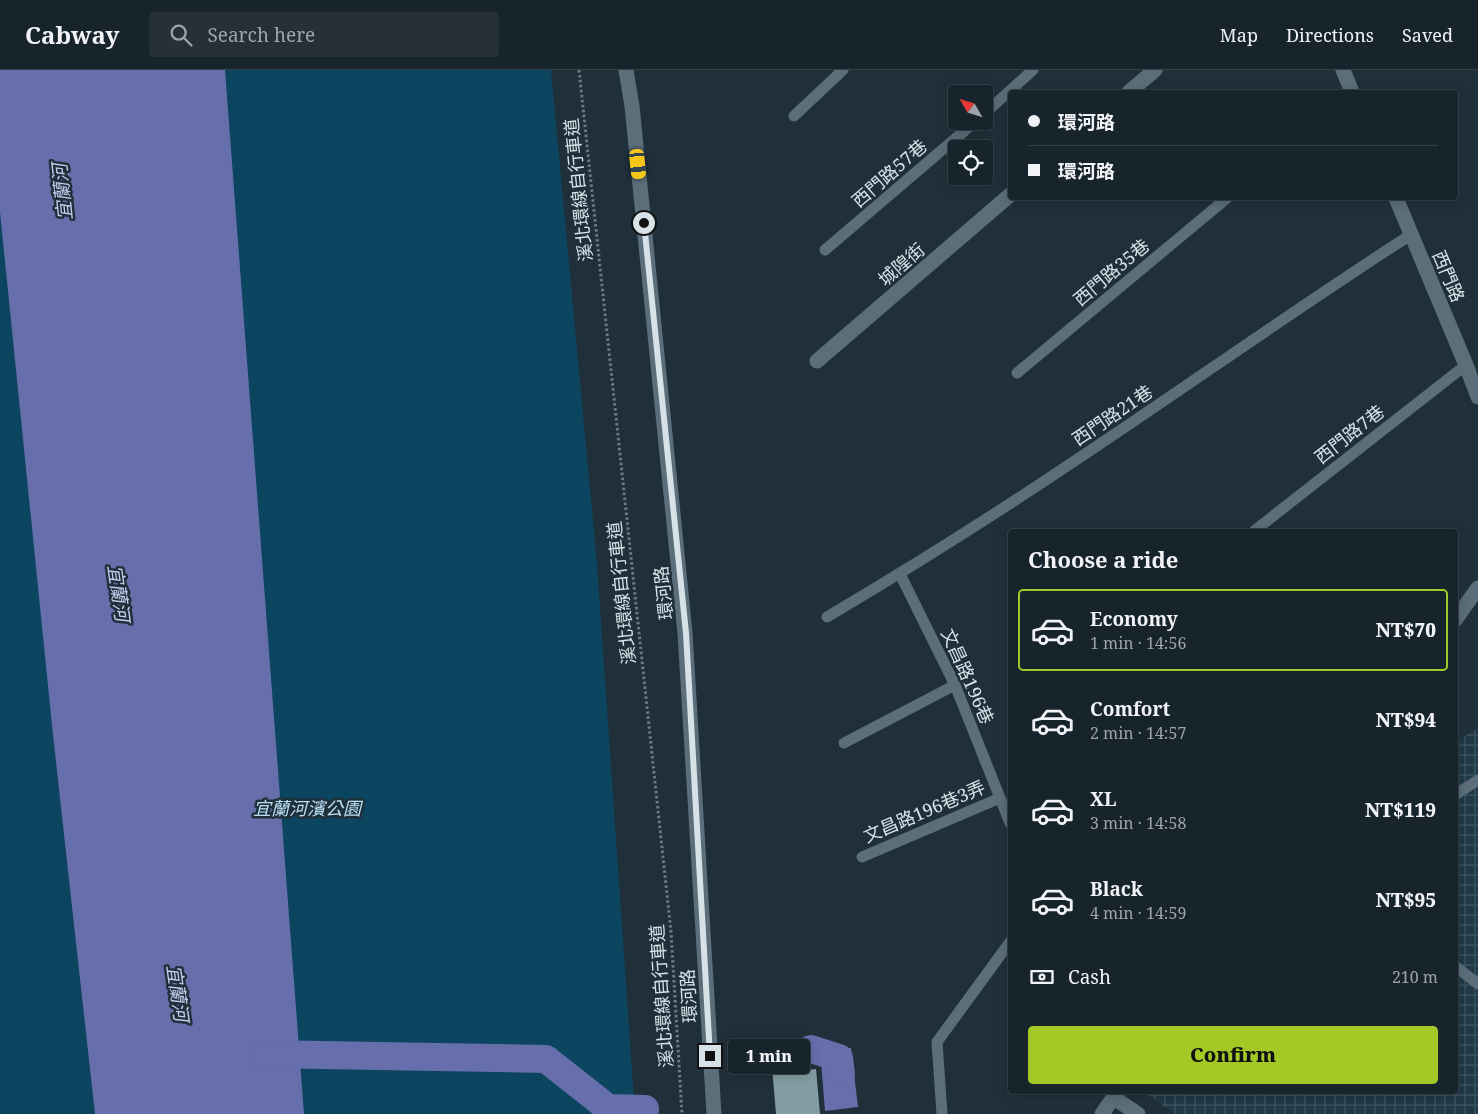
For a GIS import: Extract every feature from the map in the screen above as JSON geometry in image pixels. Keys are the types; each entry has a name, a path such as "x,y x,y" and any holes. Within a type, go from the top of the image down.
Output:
{"street":[{"name":"環河路","path":"626,70 632,106 686,633 714,1114"},
{"path":"1130,90 1154,70"},
{"path":"1342,70 1351,90"},
{"name":"城隍街","path":"817,361 1008,197"},
{"name":"西門路","path":"1397,200 1478,397"},
{"path":"1458,616 1478,588"},
{"path":"1102,1114 1116,1094 1138,1114"}],"lane":[{"path":"794,116 843,70"},
{"path":"1011,90 1033,70"},
{"path":"993,106 1008,92"},
{"name":"西門路57巷","path":"825,250 965,130"},
{"name":"西門路35巷","path":"1017,373 1225,200"},
{"name":"西門路21巷","path":"827,617 900,574 1067,466 1336,282 1412,234"},
{"name":"西門路7巷","path":"1257,529 1466,365"},
{"name":"文昌路196巷","path":"900,574 955,685 1008,818"},
{"path":"844,743 955,685"},
{"path":"1458,793 1478,780"},
{"name":"文昌路196巷3弄","path":"862,857 1000,798"},
{"path":"942,1114 937,1042 1008,945"},
{"path":"1458,968 1478,984"}],"path":[{"name":"溪北環線自行車道","path":"579,70 671,932 682,1114"}],"shaded area":[{"path":"1478,728 1478,1114 1175,1114 1147,1094 1458,1094 1458,740"}],"green space":[{"name":"宜蘭河濱公園","path":"0,70 551,70 597,564 635,1114 0,1114"}],"water":[{"name":"宜蘭河","path":"0,70 225,70 304,1114 95,1114 53,735 0,212"},
{"path":"851,1048 858,1107 825,1111 820,1049"}],"building":[{"path":"790,1039 793,1071 816,1069 820,1114 776,1114 770,1042"}],"waterway":[{"path":"811,1049 839,1058 841,1074"},
{"path":"263,1054 546,1059 608,1108 645,1109"}],"route":[{"path":"644,223 686,633 710,1056"}]}
